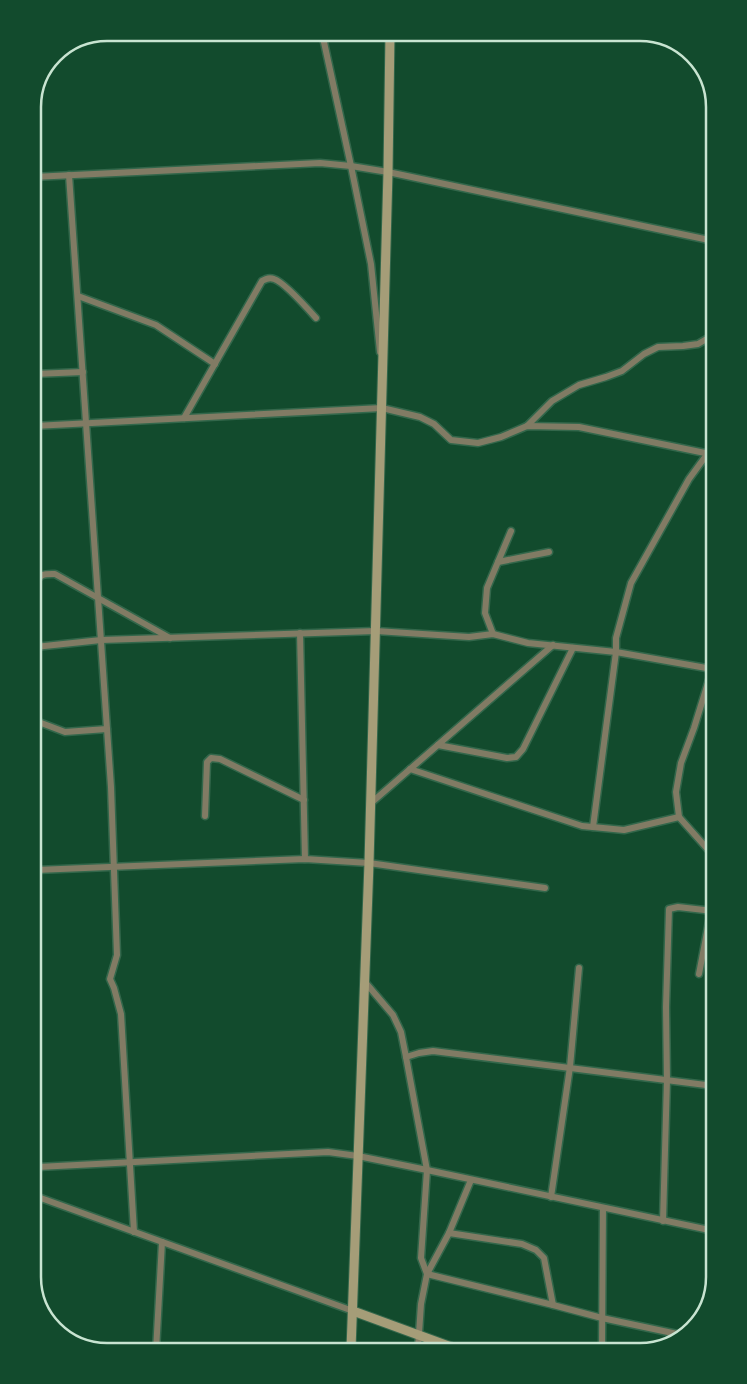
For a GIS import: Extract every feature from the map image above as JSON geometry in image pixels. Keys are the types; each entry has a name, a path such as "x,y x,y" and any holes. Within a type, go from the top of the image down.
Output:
{"street":[{"path":"324,41 371,264 382,381"},
{"path":"351,1343 371,803 390,41"},
{"path":"41,177 320,163 388,172 706,239"},
{"path":"70,175 107,729 114,867 117,956 110,979 121,1014 134,1232"},
{"path":"184,418 262,281 266,278 273,278 280,282 316,318"},
{"path":"78,296 156,325 215,364"},
{"path":"41,426 382,408 420,417 434,424 451,440 478,443 501,437 527,426 552,401 579,385 606,378 622,371 644,354 658,347 698,344 706,339"},
{"path":"41,374 83,372"},
{"path":"527,426 579,428 706,453"},
{"path":"593,828 616,652 616,638 630,583 689,479 706,458"},
{"path":"493,634 485,613 487,588 511,531"},
{"path":"498,562 549,552"},
{"path":"43,574 55,574 170,638"},
{"path":"41,646 101,640 300,633 376,631 469,637 493,634 528,643 616,652 706,669"},
{"path":"300,633 305,859"},
{"path":"371,803 553,645"},
{"path":"438,745 507,758 516,757 523,749 572,648"},
{"path":"706,689 681,763 676,792 679,817 706,847"},
{"path":"41,723 64,732 107,729"},
{"path":"205,816 207,762 211,758 220,759 304,800"},
{"path":"410,769 593,828 624,830 679,817"},
{"path":"41,870 305,859 369,863 545,888"},
{"path":"663,1221 669,909 678,907 706,910"},
{"path":"700,974 706,942"},
{"path":"551,1197 570,1067 579,968"},
{"path":"365,982 393,1015 401,1032 427,1170 420,1258 427,1274"},
{"path":"406,1057 434,1051 706,1085"},
{"path":"41,1167 328,1152 427,1170 706,1230"},
{"path":"418,1343 421,1304 427,1274 449,1233 472,1180"},
{"path":"41,1198 440,1343"},
{"path":"602,1343 603,1208"},
{"path":"449,1233 522,1244 536,1250 544,1258 554,1305"},
{"path":"156,1343 162,1242"},
{"path":"427,1274 602,1318 675,1333"}]}
